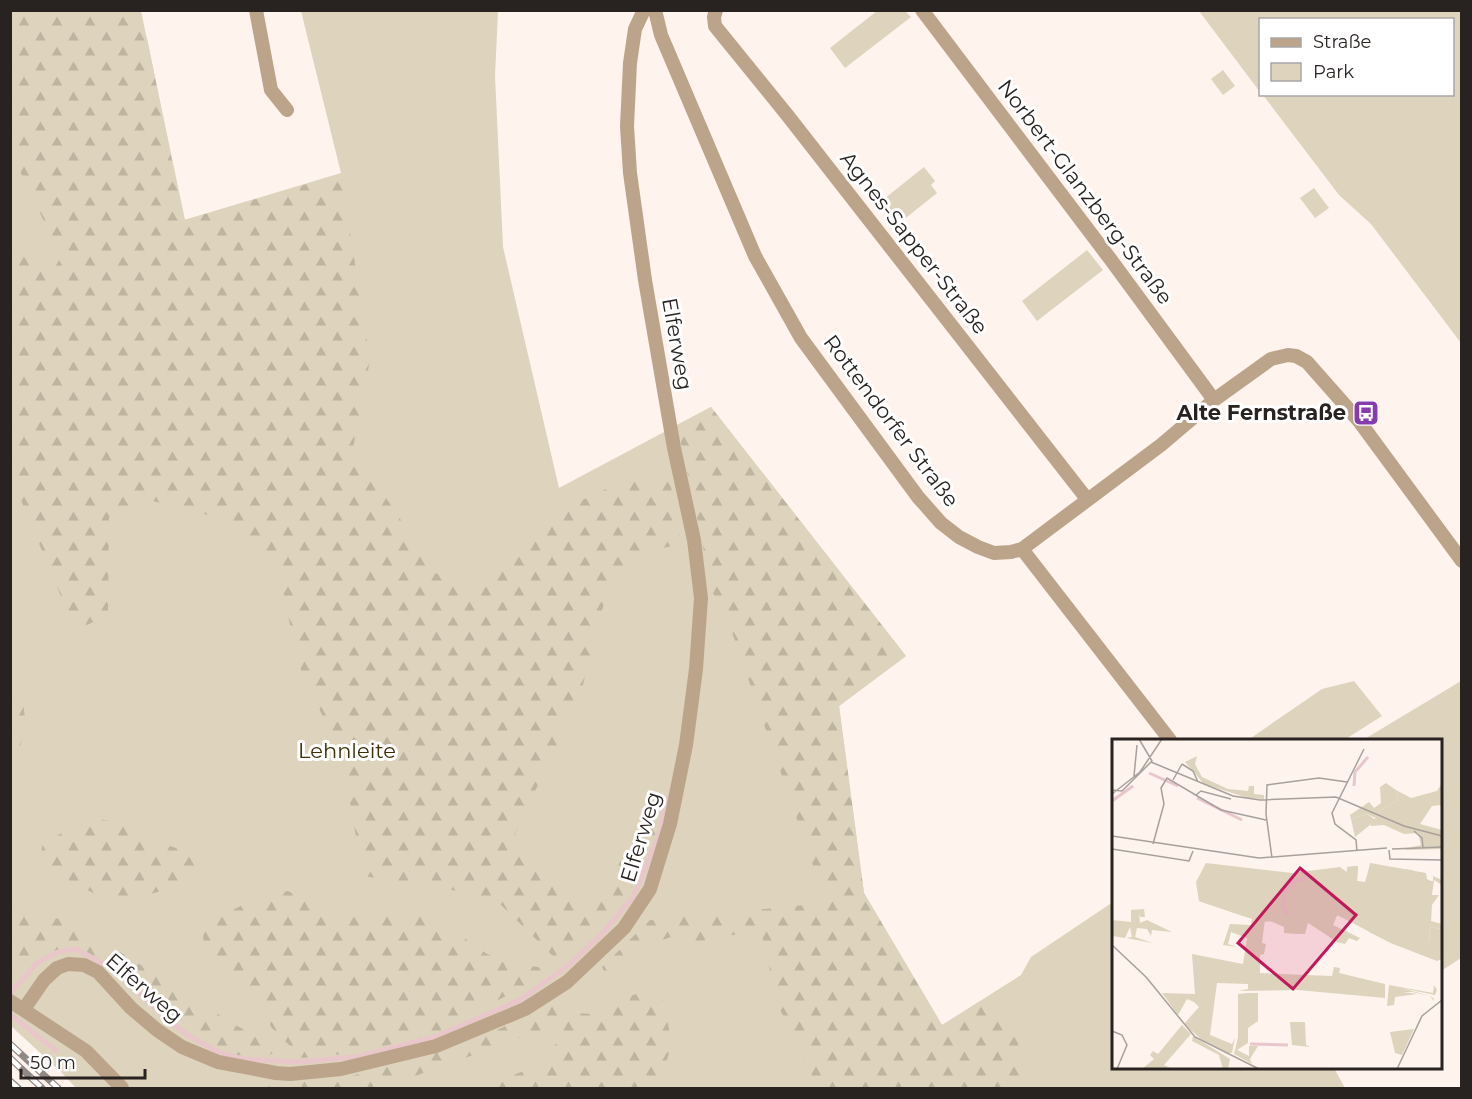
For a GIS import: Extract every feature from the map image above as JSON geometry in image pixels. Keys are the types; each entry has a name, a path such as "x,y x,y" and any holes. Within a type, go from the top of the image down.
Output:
{"street":[{"path":"256,10 272,90 287,110"},
{"name":"Elferweg","path":"24,1009 44,980 57,968 68,964 84,965 98,972 131,1008 157,1029 182,1047 218,1062 290,1074 341,1069 436,1046 525,1009 567,982 624,928 650,890 670,824 686,745 696,669 701,598 694,540 674,448 645,280 630,173 627,126 630,63 636,29 645,10"},
{"name":"Rottendorfer Straße","path":"655,10 661,35 755,256 801,338 918,497 941,523 978,548 994,553 1022,549"},
{"name":"Agnes-Sapper-Straße","path":"716,10 715,26 1087,499"},
{"name":"Norbert-Glanzberg-Straße","path":"922,10 1214,400"},
{"path":"1168,739 1022,549 1161,445 1214,400 1271,359 1296,356 1307,362 1359,421 1461,561"},
{"path":"10,1000 86,1051 119,1088"}],"green space":[{"path":"11,10 128,11 147,38 184,220 341,174 370,360 353,448 436,573 468,594 514,559 550,515 619,483 670,480 681,544 640,553 612,578 581,692 511,843 592,913 631,842 655,788 663,789 658,827 632,888 612,917 579,950 558,961 498,902 458,891 363,876 342,758 298,663 280,576 216,517 149,500 109,517 108,615 87,625 70,618 11,476 11,248 50,275 61,257 11,152"},
{"name":"Lehnleite","path":"10,11 141,11 185,220 341,173 301,11 498,11 495,76 503,247 559,488 711,407 906,656 839,706 864,893 942,1025 1021,975 1031,957 1112,903 1112,1069 1335,1069 1345,1088 76,1088 11,1026"},
{"path":"877,11 905,11 911,17 845,68 830,48"},
{"path":"1199,11 1461,11 1461,343 1371,224 1339,195 1264,96 1454,96 1454,18 1259,18 1259,91"},
{"path":"1223,70 1235,86 1223,95 1211,79"},
{"path":"924,167 935,181 931,185 937,193 897,225 879,203"},
{"path":"1314,188 1329,208 1315,218 1300,198"},
{"path":"1087,250 1103,270 1037,321 1022,301"},
{"path":"711,407 906,656 839,706 864,893 942,1025 988,997 1017,1036 1024,1088 821,1088 813,1078 778,1005 762,935 748,932 692,943 676,935 657,942 607,977 602,967 650,920 826,903 726,615 710,589 702,540 677,425"},
{"path":"10,669 22,691 26,729 11,767"},
{"path":"1354,681 1382,716 1346,739 1249,739 1322,689"},
{"path":"1461,681 1461,958 1442,970 1442,739 1365,739"},
{"path":"85,817 123,823 145,837 201,857 202,874 187,884 132,899 107,900 60,876 41,858 42,846"},
{"path":"288,891 331,913 350,916 431,915 487,954 509,962 543,968 547,974 434,1034 355,1053 302,1058 271,1027 264,1010 232,987 204,954 203,932 218,918 255,898"},
{"path":"11,901 25,909 76,924 237,1026 270,1042 277,1052 263,1057 233,1055 195,1037 155,1005 123,975 75,945 36,958 11,984"},
{"path":"644,992 662,994 672,1044 658,1088 479,1088 542,1064 562,1035 556,1028 517,1038 387,1088 286,1088 283,1085 286,1080 348,1077 468,1044 553,1003 573,1013 594,1014 622,998"},
{"path":"243,1076 261,1076 271,1088 249,1088"}],"waterway":[{"path":"10,993 37,963 58,952 76,949 106,965 170,1022 191,1037 220,1053 243,1059 298,1062 356,1057 435,1037 520,1000 569,965 603,933 633,897 659,836 668,797"},
{"path":"10,1014 56,1051"}],"railway":[{"path":"10,1044 58,1088"},
{"path":"10,1058 42,1088"},
{"path":"10,1081 18,1088"}],"place":[{"name":"Alte Fernstraße","path":"1366,413"}]}
